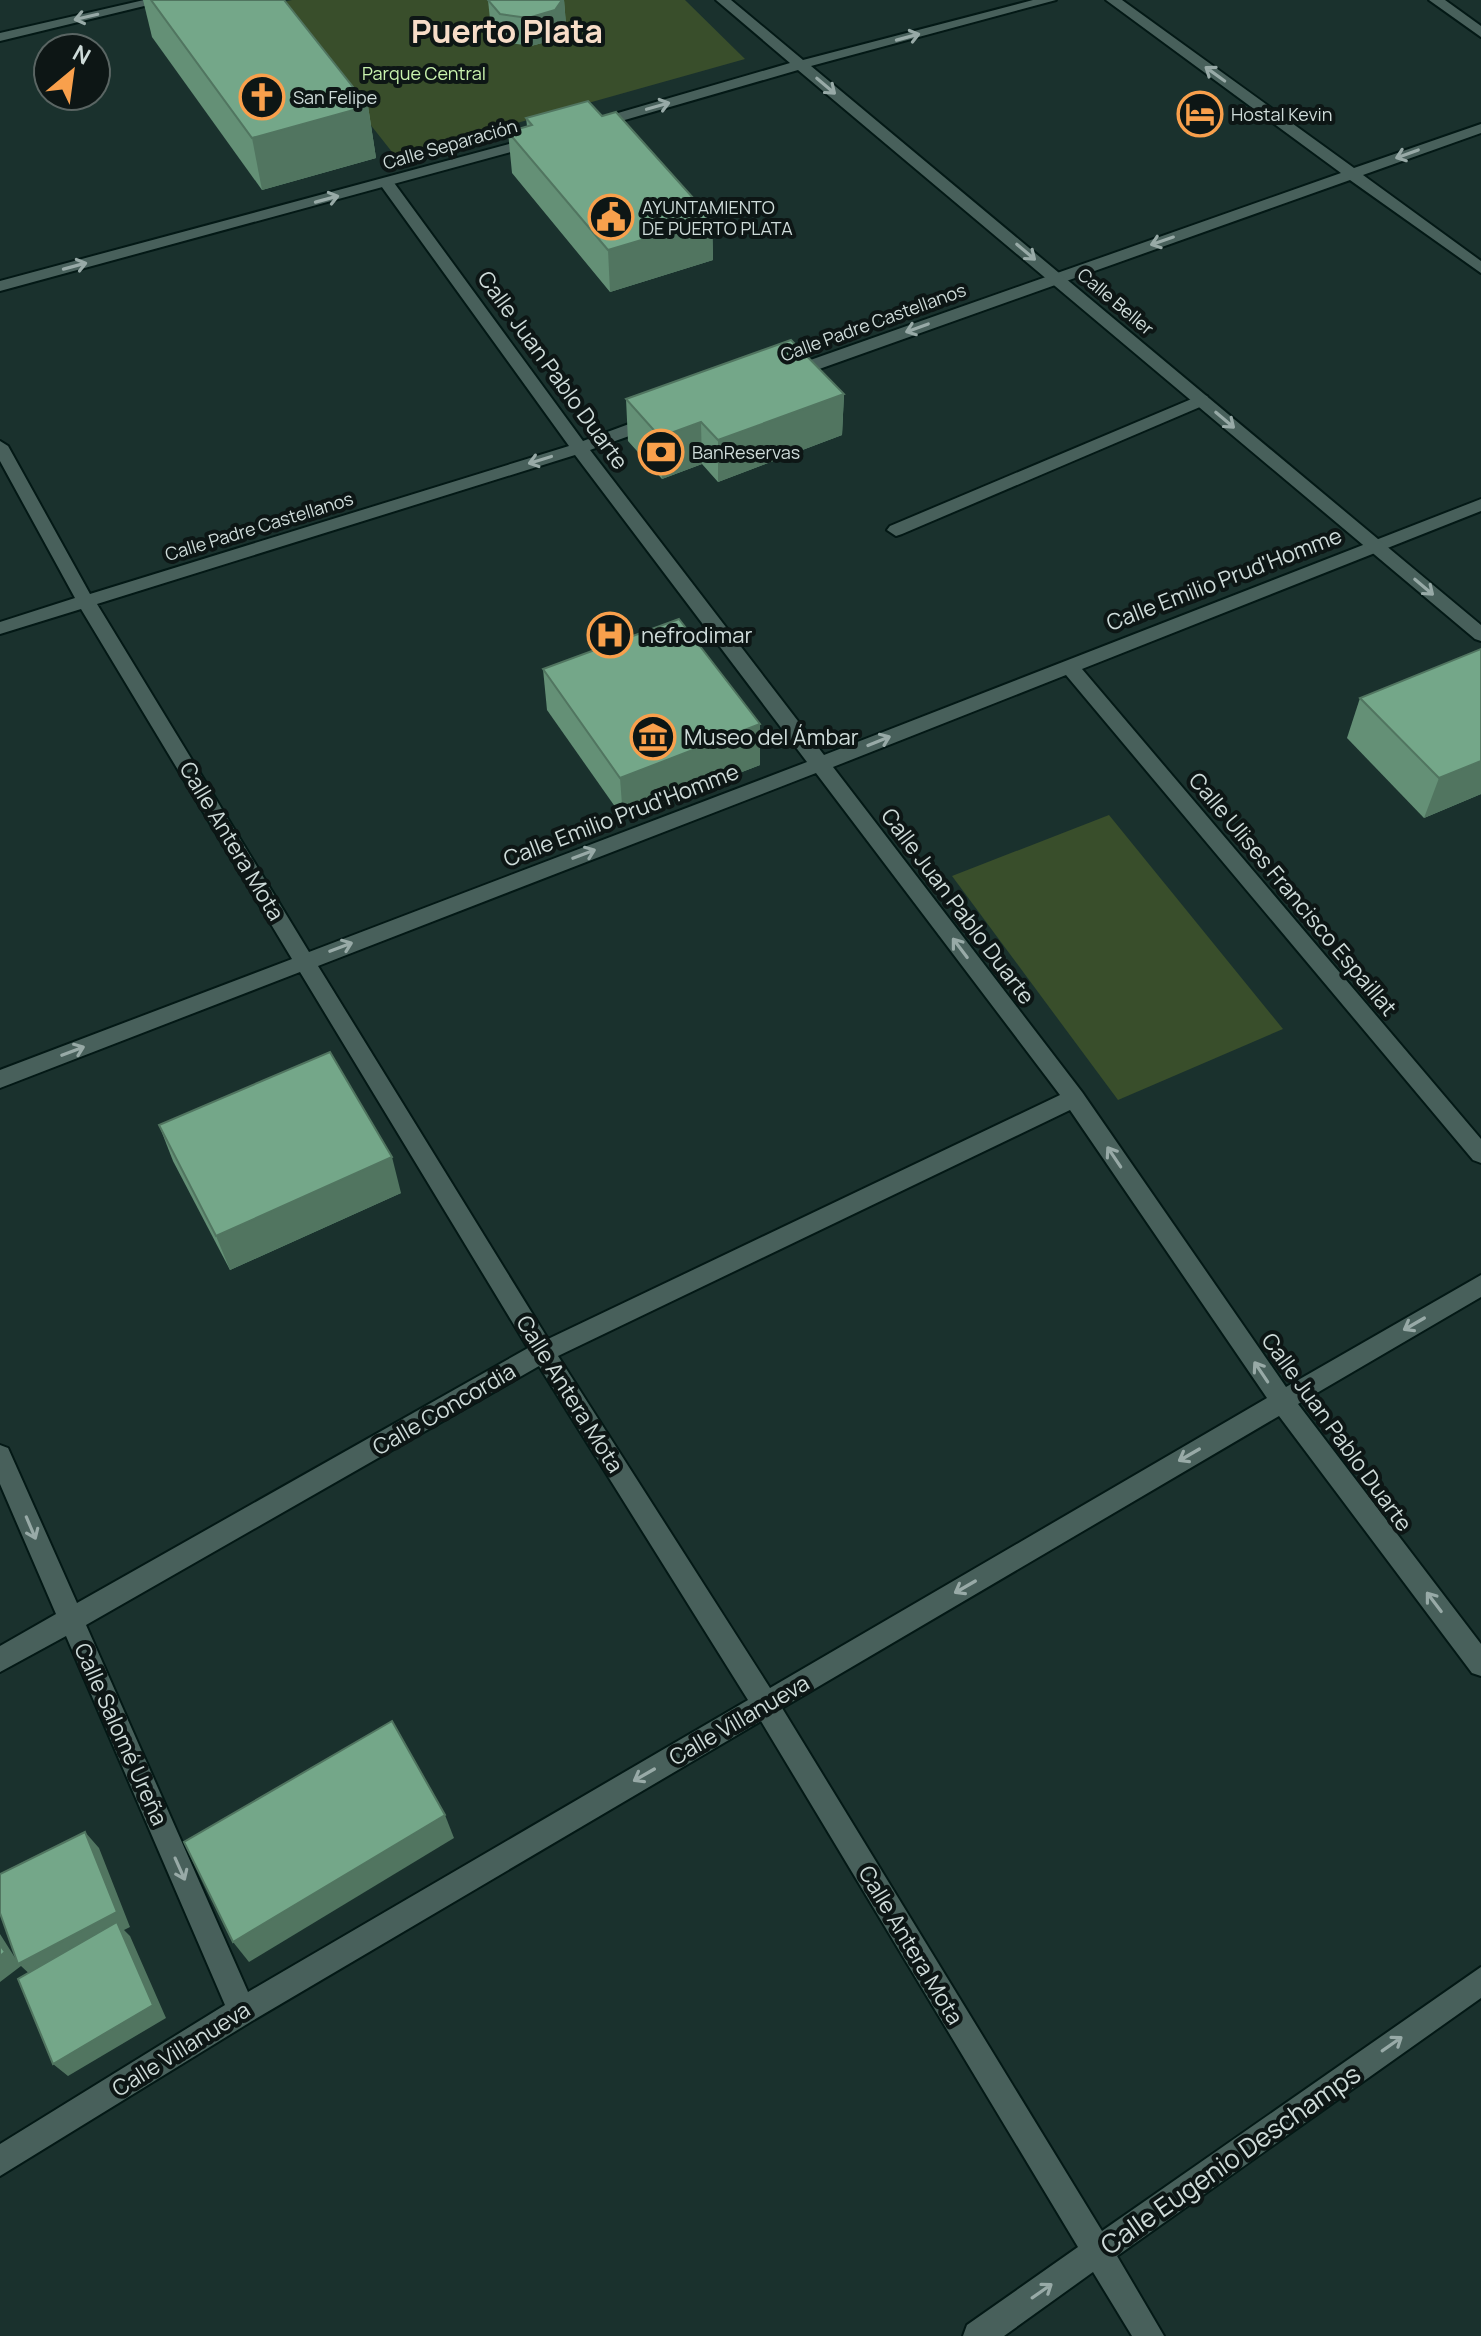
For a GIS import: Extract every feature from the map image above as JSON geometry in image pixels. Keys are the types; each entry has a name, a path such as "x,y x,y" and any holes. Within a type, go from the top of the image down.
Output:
{"street":[{"path":"0,37 162,0"},
{"name":"Calle Beller","path":"723,0 1481,635"},
{"name":"Calle Separación","path":"0,286 387,183 800,65 1049,0"},
{"path":"1113,0 1481,268"},
{"path":"1436,0 1481,33"},
{"name":"Calle Padre Castellanos","path":"773,379 1481,128"},
{"name":"Calle Juan Pablo Duarte","path":"387,183 579,448 1074,1098 1282,1401 1481,1664"},
{"path":"896,530 1201,400"},
{"name":"Calle Padre Castellanos","path":"0,628 579,448 669,416"},
{"name":"Calle Antera Mota","path":"0,446 85,600 304,961 543,1352 765,1704 1149,2336"},
{"name":"Calle Emilio Prud'Homme","path":"0,1079 821,764 1481,505"},
{"name":"Calle Ulises Francisco Espaillat","path":"1068,665 1481,1154"},
{"name":"Calle Concordia","path":"0,1660 72,1622 543,1352 1074,1098"},
{"name":"Calle Villanueva","path":"0,2161 242,2011 1481,1285"},
{"name":"Calle Salomé Ureña","path":"0,1456 242,2011"},
{"name":"Calle Eugenio Deschamps","path":"978,2336 1481,1981"}],"green space":[{"name":"Parque Central","path":"292,0 685,0 745,59 396,157 275,4"},
{"path":"1109,815 1283,1029 1118,1100 952,876"}],"building":[{"path":"151,0 284,0 368,106 252,138"},
{"path":"488,0 562,0 555,10 528,18 500,14"},
{"path":"588,101 602,116 616,112 712,219 608,250 508,132 532,125 526,118"},
{"path":"791,340 844,394 718,440 701,422 660,437 626,399"},
{"path":"679,619 760,724 620,778 543,669"},
{"path":"1481,649 1481,761 1439,778 1360,698"},
{"path":"330,1052 392,1157 216,1236 159,1125"},
{"path":"392,1721 445,1815 233,1942 184,1842"},
{"path":"85,1832 117,1912 18,1964 0,1913 0,1874"},
{"path":"117,1922 153,2005 53,2064 18,1979"}],"place":[{"name":"San Felipe","path":"262,97"},
{"name":"Hostal Kevin","path":"1200,114"},
{"name":"AYUNTAMIENTO DE PUERTO PLATA","path":"611,217"},
{"name":"BanReservas","path":"661,452"},
{"name":"nefrodimar","path":"610,635"},
{"name":"Museo del Ámbar","path":"653,737"}],"district":[{"name":"Puerto Plata","path":"507,31"}]}
